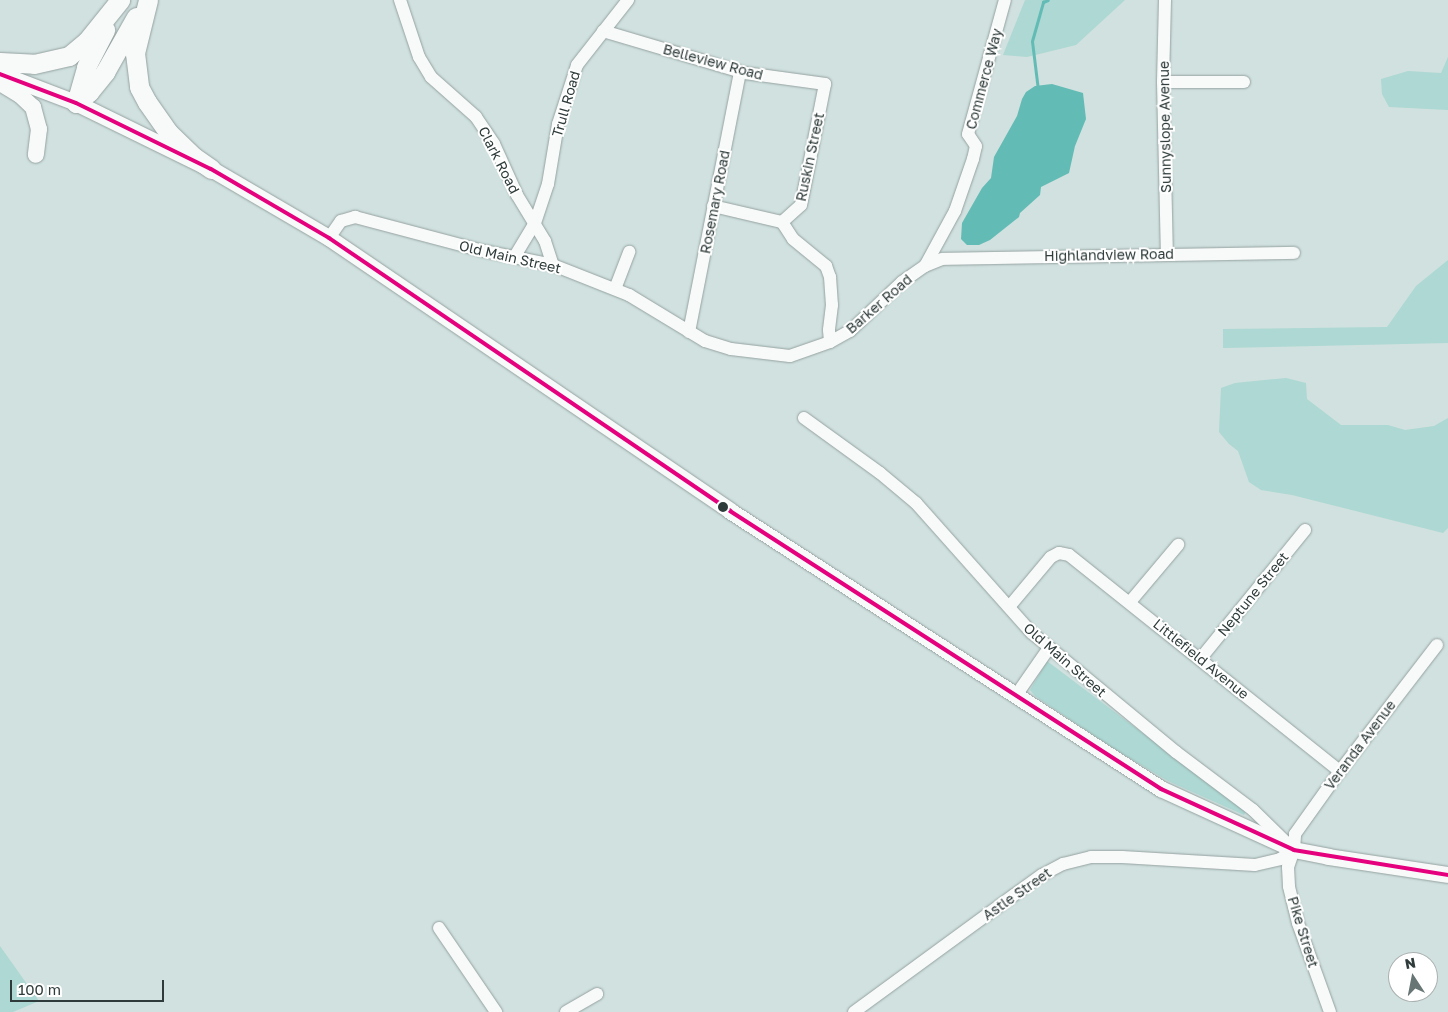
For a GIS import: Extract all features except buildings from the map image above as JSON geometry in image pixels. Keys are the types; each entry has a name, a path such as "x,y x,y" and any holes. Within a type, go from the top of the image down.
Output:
{"highway":[{"path":"76,103 86,67 120,0"},
{"path":"0,62 34,64 68,56 87,41 120,0"},
{"path":"76,103 89,92 105,72 147,0"},
{"path":"147,0 135,53 139,87 168,132 194,157 211,169"}],"main road":[{"path":"0,74 76,103 211,169 329,238 830,577 1017,694 1161,788 1294,850 1329,858 1448,875"},
{"path":"0,83 20,96 32,107 39,128 36,155"}],"street":[{"name":"Clark Road","path":"400,0 419,57 431,77 476,117 494,144 517,195 535,223"},
{"name":"Trull Road","path":"516,256 535,223 548,184 558,124 577,65 628,0"},
{"name":"Commerce Way","path":"925,266 955,211 973,159 976,146 968,134 1005,0"},
{"name":"Sunnyslope Avenue","path":"1164,0 1167,254"},
{"name":"Belleview Road","path":"603,31 740,72 825,84"},
{"name":"Rosemary Road","path":"689,332 740,72"},
{"path":"1164,82 1244,82"},
{"name":"Ruskin Street","path":"782,222 801,205 825,84"},
{"path":"713,206 782,222 793,238 826,266 830,277 832,305 829,330 830,342"},
{"name":"Old Main Street","path":"329,238 341,221 355,217 484,251 553,265 615,289 667,316 689,332"},
{"path":"535,223 545,241 553,265"},
{"path":"615,289 629,252"},
{"name":"Highlandview Road","path":"925,266 942,260 958,258 1294,253"},
{"name":"Barker Road","path":"689,332 705,341 731,350 790,356 830,342 856,326 902,282 925,266"},
{"name":"Old Main Street","path":"804,418 880,473 916,502 1032,633 1176,752 1253,810 1294,850"},
{"name":"Neptune Street","path":"1201,658 1305,530"},
{"path":"1130,602 1178,545"},
{"name":"Littlefield Avenue","path":"1009,607 1051,557 1059,553 1069,555 1201,658 1340,771"},
{"name":"Veranda Avenue","path":"1294,850 1296,834 1300,825 1437,645"},
{"path":"1017,694 1049,648"},
{"name":"Astle Street","path":"854,1012 1042,875 1063,864 1091,857 1122,856 1255,866 1280,859 1294,850"},
{"name":"Pike Street","path":"1294,850 1288,867 1292,900 1330,1012"},
{"path":"440,928 496,1012"},
{"path":"566,1012 597,994"}],"shaded area":[{"path":"1025,0 1125,0 1076,45 1027,57 1003,55"},
{"path":"1448,57 1448,110 1389,107 1382,94 1381,79 1408,71 1441,73"},
{"path":"1448,260 1448,343 1223,348 1223,329 1387,327 1416,286"},
{"path":"1286,378 1306,383 1307,399 1341,425 1388,425 1405,430 1434,426 1448,418 1448,528 1443,533 1292,495 1261,490 1249,482 1238,451 1219,432 1221,388 1235,383"},
{"path":"1047,661 1246,811 1244,815 1168,781 1111,747 1035,696 1030,690"},
{"path":"0,946 39,1001 13,1012 0,1012"}],"water":[{"path":"1052,84 1083,93 1086,119 1075,146 1069,173 1041,187 1040,195 1020,213 1019,217 990,240 979,245 967,245 961,239 962,223 982,188 991,178 994,157 1017,116 1022,99 1026,92 1035,86"}],"waterway":[{"path":"1038,90 1032,41 1043,2 1048,0"}],"transit line":[{"path":"0,74 76,103 211,169 329,238 730,511 1161,789 1294,850 1448,875"}]}
